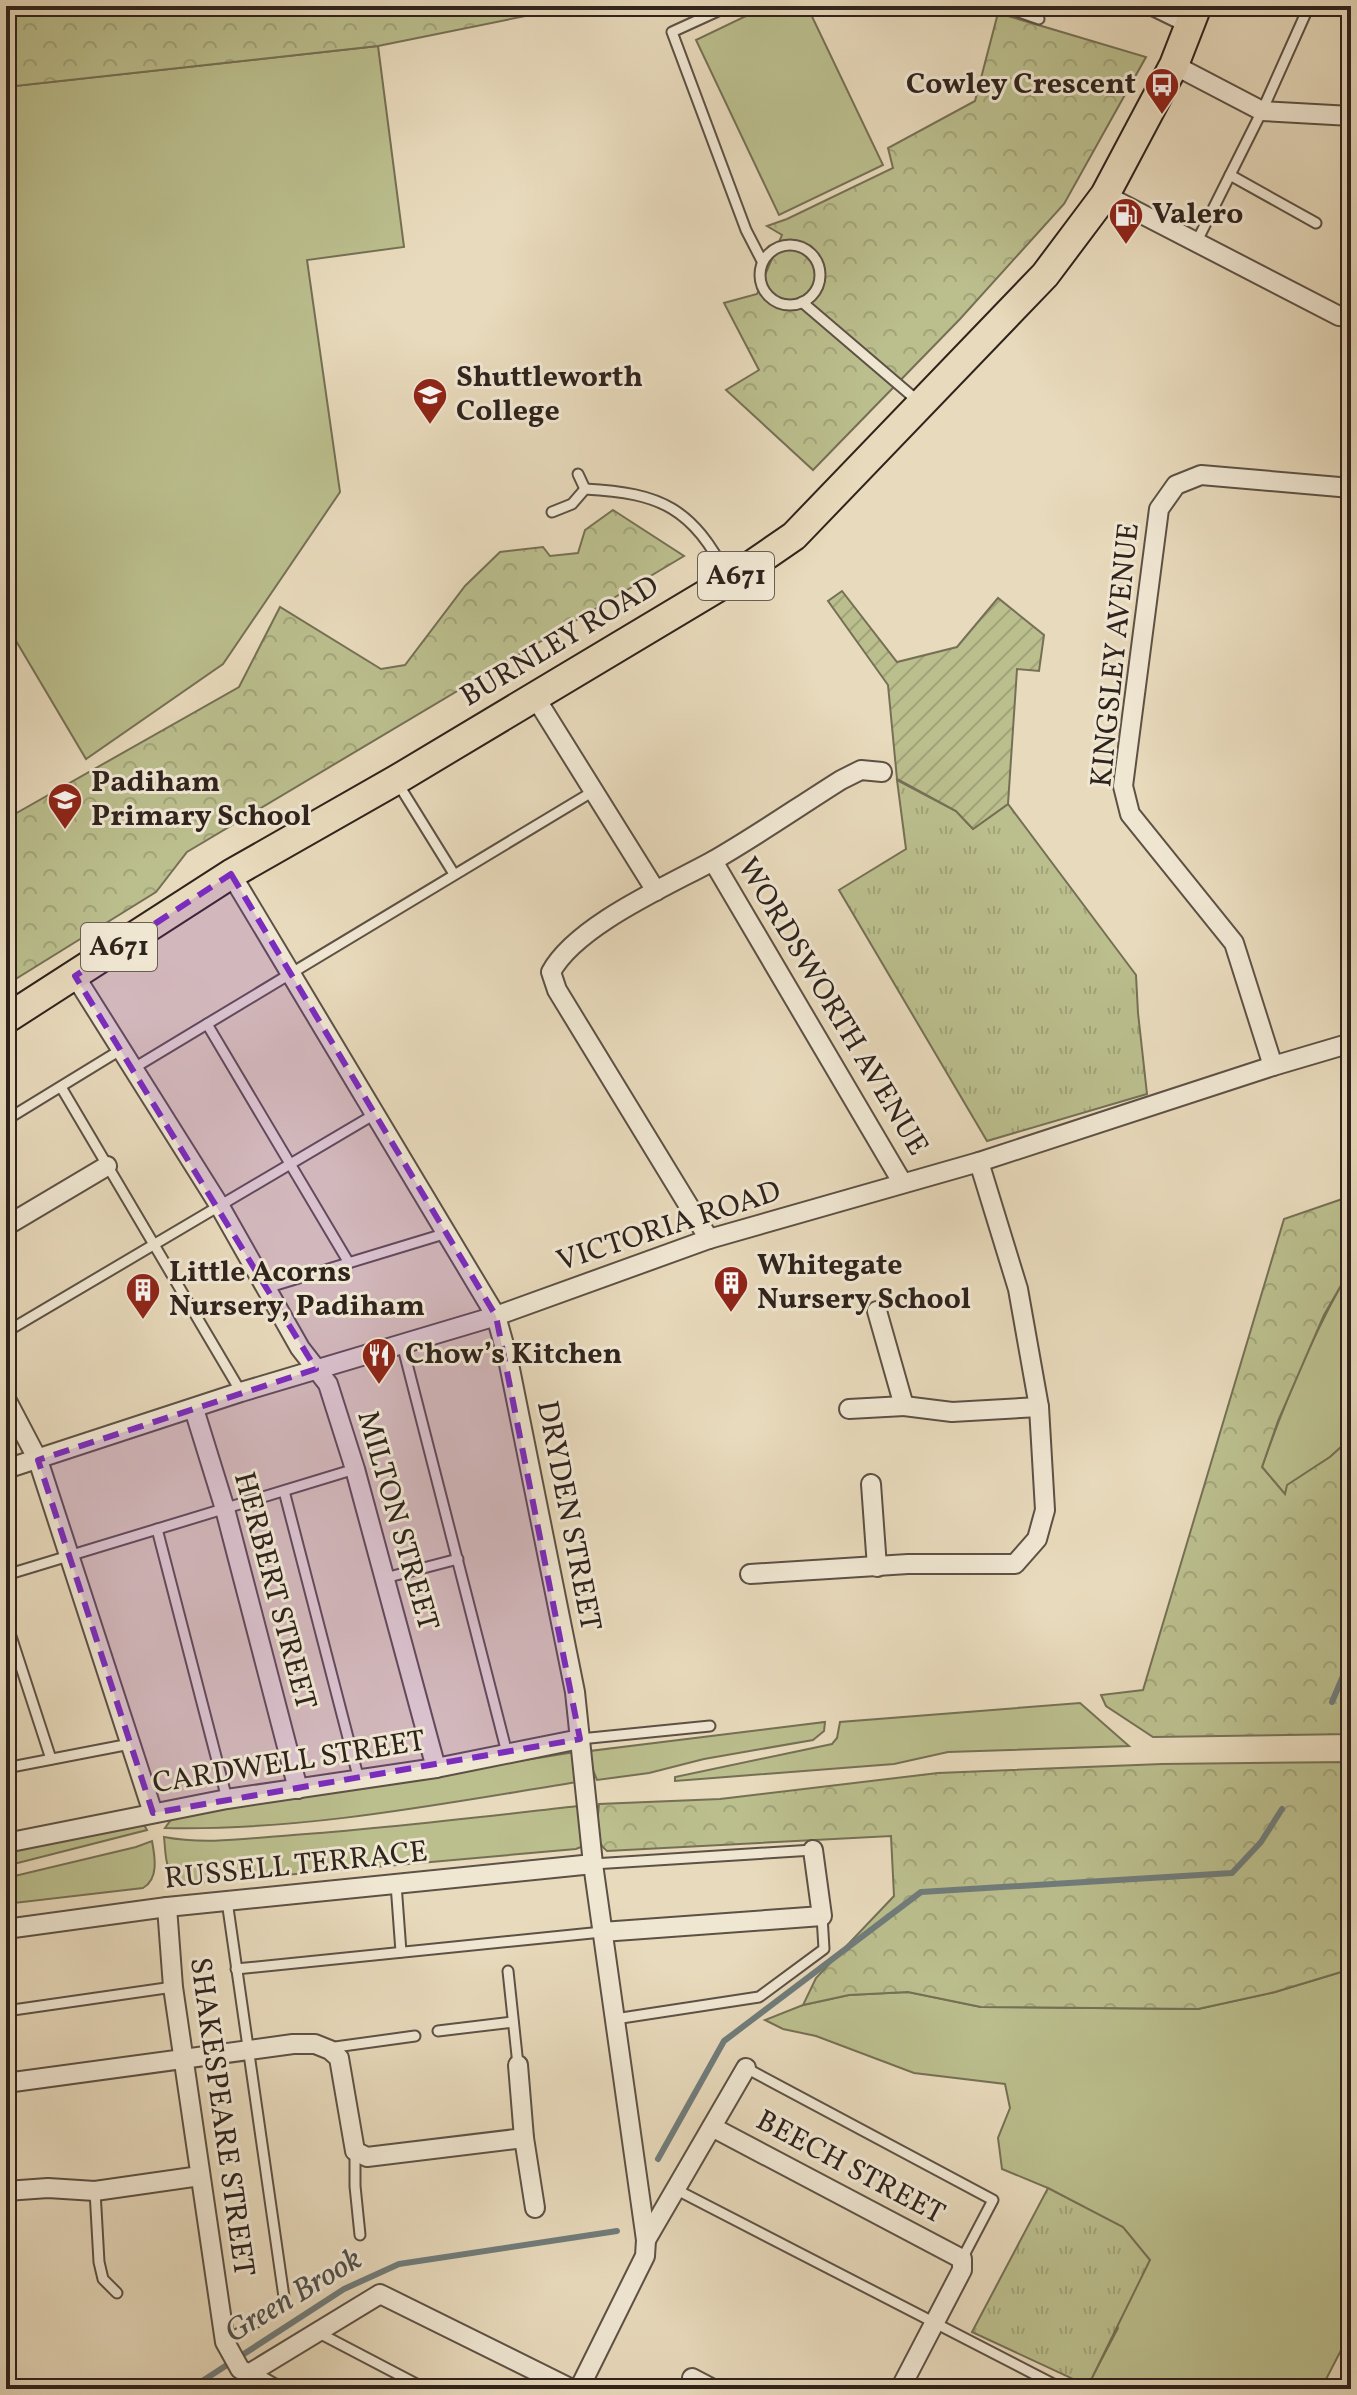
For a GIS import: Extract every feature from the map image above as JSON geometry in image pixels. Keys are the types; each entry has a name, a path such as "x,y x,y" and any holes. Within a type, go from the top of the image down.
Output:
{"main road":[{"name":"A671","path":"1105,195 1174,65 1194,15"},
{"name":"BURNLEY ROAD","path":"6,1019 231,874 396,780 730,580 794,536 1045,275 1105,195"}],"street":[{"path":"1153,6 1194,15"},
{"path":"1174,65 1262,111 1351,116"},
{"path":"1105,195 1339,316 1351,317"},
{"name":"KINGSLEY AVENUE","path":"1273,1066 1234,943 1130,814 1123,786 1159,509 1176,485 1201,475 1351,488"},
{"path":"535,697 656,891"},
{"path":"709,1239 557,990 551,972 560,956 577,940 656,891 713,861 841,780 861,770 882,772"},
{"name":"WORDSWORTH AVENUE","path":"713,861 902,1182"},
{"name":"DRYDEN STREET","path":"231,874 496,1316 508,1359 572,1678 593,1864 646,2240"},
{"name":"MILTON STREET","path":"75,976 219,1205 300,1348 328,1384 355,1469 436,1768"},
{"name":"VICTORIA ROAD","path":"6,1469 241,1392 496,1316 709,1239 979,1162 1351,1043"},
{"path":"750,1574 1015,1564 1037,1539 1045,1510 1039,1407 1018,1289 979,1162"},
{"path":"6,1226 107,1166"},
{"path":"877,1311 904,1406"},
{"path":"6,1399 38,1460 153,1813"},
{"path":"849,1409 904,1406 952,1412 1039,1407"},
{"name":"HERBERT STREET","path":"194,1409 225,1509 298,1789"},
{"path":"871,1484 877,1567"},
{"name":"CARDWELL STREET","path":"6,1843 227,1799 436,1768 580,1739"},
{"path":"602,1932 822,1916 813,1850"},
{"name":"RUSSELL TERRACE","path":"6,1929 167,1907 593,1864"},
{"name":"SHAKESPEARE STREET","path":"167,1907 182,2057 226,2345 244,2372"},
{"path":"6,2083 182,2057 315,2044 339,2058 355,2151 367,2157 524,2138"},
{"path":"518,2065 524,2138 535,2208"},
{"path":"579,2389 645,2256 646,2240 746,2068"},
{"name":"BEECH STREET","path":"712,2127 962,2259"},
{"path":"6,2191 48,2188 95,2191 200,2176"},
{"path":"900,2389 962,2270 962,2259"},
{"path":"244,2372 319,2333 380,2294 572,2389"},
{"path":"244,2372 275,2389"},
{"path":"692,2378 713,2389"}],"lane":[{"path":"729,6 672,32 746,230 762,261"},
{"path":"1002,6 1039,19"},
{"path":"1197,241 1262,111 1309,6"},
{"path":"1230,175 1316,223"},
{"path":"786,244 806,248 819,264 819,284 815,293 802,302 780,304 764,292 759,276 762,261 777,247 786,244"},
{"path":"802,302 922,405"},
{"path":"578,474 585,489"},
{"path":"585,489 639,494 689,519 702,532 730,580"},
{"path":"552,512 572,504 585,489"},
{"path":"396,780 454,874"},
{"path":"134,1068 592,792"},
{"path":"207,1024 349,1263"},
{"path":"6,1120 122,1049"},
{"path":"61,1087 241,1392"},
{"path":"6,1332 375,1114"},
{"path":"266,1288 447,1233"},
{"path":"402,1344 507,1753"},
{"path":"6,1575 355,1469"},
{"path":"284,1491 359,1780"},
{"path":"157,1529 227,1799"},
{"path":"385,1578 458,1559"},
{"path":"6,1621 51,1759"},
{"path":"580,1739 710,1726"},
{"path":"6,1768 130,1744"},
{"path":"593,1864 813,1850"},
{"path":"396,1884 401,1952"},
{"path":"226,2345 285,2304 227,1901"},
{"path":"615,2019 759,1997 824,1949 822,1916"},
{"path":"236,1969 602,1932"},
{"path":"508,1971 518,2065"},
{"path":"6,2011 173,1987"},
{"path":"438,2031 513,2022"},
{"path":"325,2048 415,2036"},
{"path":"746,2068 993,2200 962,2259"},
{"path":"355,2151 360,2235"},
{"path":"677,2190 1063,2389"},
{"path":"95,2191 99,2262 103,2279 117,2293"},
{"path":"319,2333 426,2389"}],"highlighted area":[{"path":"231,874 496,1316 580,1739 153,1813 38,1460 316,1369 75,976"}],"green space":[{"path":"27,6 575,6 378,46 6,87 6,12"},
{"path":"767,6 807,6 883,165 779,215 696,40"},
{"path":"998,13 1146,57 1064,204 960,319 813,470 726,390 759,370 724,303 757,294 782,235 767,226 893,168 888,148 975,101"},
{"path":"378,46 404,247 307,260 340,492 223,664 86,759 6,624 6,87"},
{"path":"613,510 684,556 187,852 156,892 6,985 6,819 239,687 280,607 381,669 405,665 465,586 500,552 543,547 550,556 578,553 585,530"},
{"path":"842,591 897,662 957,647 998,598 1044,635 1039,671 1017,669 1008,804 973,829 956,811 897,779 888,685 828,601"},
{"path":"897,780 956,811 973,829 1008,804 1136,975 1147,1094 987,1141 839,890 906,849"},
{"path":"1351,1196 1351,1268 1324,1315 1278,1421 1262,1467 1285,1494 1287,1485 1330,1457 1351,1438 1351,1734 1153,1737 1106,1706 1101,1695 1143,1690 1284,1219"},
{"path":"1351,1268 1351,1438 1330,1457 1288,1485 1285,1495 1262,1467 1302,1365"},
{"path":"1080,1703 1129,1746 948,1752 894,1764 675,1781 675,1777 832,1744 837,1738 840,1722"},
{"path":"825,1722 824,1731 813,1740 704,1759 649,1773 597,1780 591,1765 590,1751"},
{"path":"575,1752 577,1782 320,1821 165,1828 173,1817"},
{"path":"1351,1762 1351,1969 1275,1992 1198,2009 981,2007 908,1992 849,1995 803,2005 816,1978 894,1896 891,1836 607,1851 599,1841 597,1830 599,1804 720,1799 938,1773 1162,1764"},
{"path":"587,1805 581,1847 576,1849 184,1884 173,1876 166,1858 164,1837 212,1841 245,1839"},
{"path":"143,1823 147,1830 6,1866 6,1849"},
{"path":"152,1841 154,1873 143,1888 6,1904 6,1878"},
{"path":"1351,1969 1351,2331 1321,2389 1086,2389 1118,2328 1048,2188 1002,2169 998,2138 1010,2108 1005,2084 914,2073 816,2036 783,2029 765,2020 803,2005 849,1995 908,1992 981,2007 1198,2009 1275,1992"},
{"path":"1048,2188 1123,2227 1150,2260 1088,2386 972,2332"}],"waterway":[{"name":"Green Brook","path":"1332,1702 1346,1669 1351,1666"},
{"path":"658,2159 724,2041 921,1892 1232,1873 1261,1842 1282,1809"},
{"name":"Green Brook","path":"190,2389 344,2289 399,2264 617,2231"}],"place":[{"name":"Cowley Crescent","path":"1162,116"},
{"name":"Valero","path":"1126,246"},
{"name":"Shuttleworth College","path":"430,426"},
{"name":"Padiham Primary School","path":"65,831"},
{"name":"Whitegate Nursery School","path":"731,1314"},
{"name":"Little Acorns Nursery, Padiham","path":"143,1321"},
{"name":"Chow’s Kitchen","path":"379,1386"}]}
